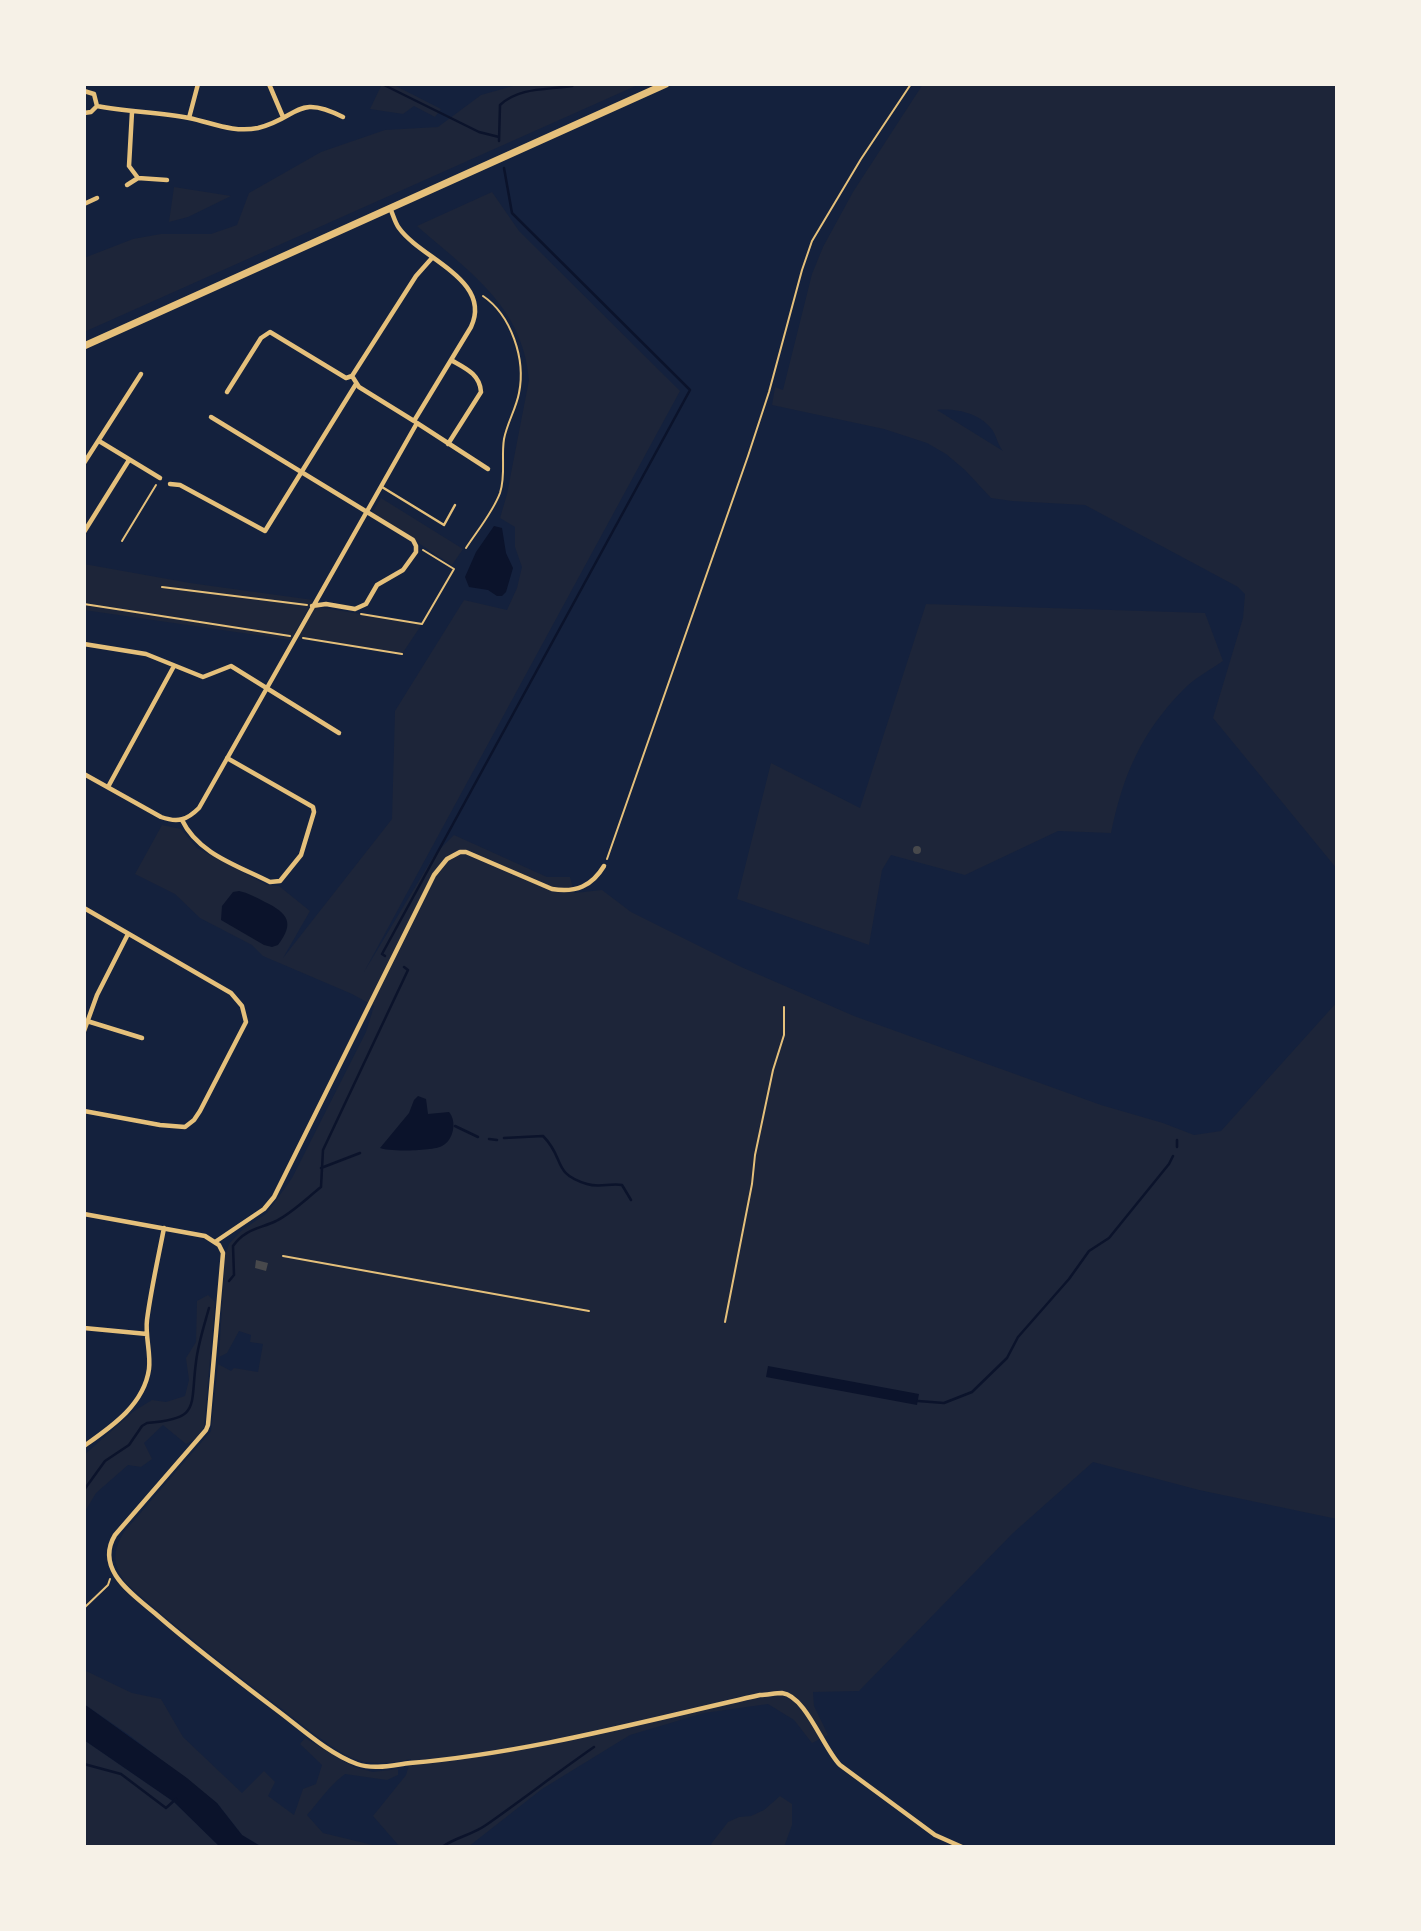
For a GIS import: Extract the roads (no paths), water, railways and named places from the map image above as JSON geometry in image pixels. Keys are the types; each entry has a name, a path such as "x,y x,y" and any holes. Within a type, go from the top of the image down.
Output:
{"main road":[{"path":"84,346 666,84"}],"street":[{"path":"188,118 198,84"},
{"path":"269,84 283,117"},
{"path":"84,91 94,90 97,98 97,106 91,112 84,113"},
{"path":"97,106 188,118 241,130 260,127 309,106 320,106 343,117"},
{"path":"132,112 129,166 138,178"},
{"path":"127,186 138,178 167,180"},
{"path":"84,204 97,198"},
{"path":"84,774 173,821 190,817 198,808 475,319 475,303 467,288 399,228 390,208"},
{"path":"227,392 261,338 270,332 346,378 352,376 416,276 432,258"},
{"path":"448,444 481,392 474,374 451,359"},
{"path":"84,463 141,374"},
{"path":"352,376 356,384 488,469"},
{"path":"170,484 180,485 265,531 356,384"},
{"path":"211,417 413,540 416,552 403,570 377,585 366,604 355,610 326,604 312,606"},
{"path":"99,441 160,478"},
{"path":"84,532 129,460"},
{"path":"84,644 146,654 203,677 231,666 339,733"},
{"path":"108,787 174,666"},
{"path":"182,820 200,845 270,882 280,881 301,855 314,813 313,807 227,758"},
{"path":"215,1242 264,1209 274,1197 416,910 443,863 455,854 466,852 552,889 564,891 592,883 604,866"},
{"path":"84,908 231,993 245,1013 244,1029 200,1111 185,1127 84,1111"},
{"path":"84,1031 97,995 128,934"},
{"path":"87,1021 142,1039"},
{"path":"84,1214 205,1236 215,1242 223,1253 206,1430 115,1535 109,1553 112,1570 123,1586 177,1632 306,1733 350,1761 368,1766 430,1762 515,1750 760,1695 782,1693 803,1707 828,1752 840,1765 935,1835 962,1847"},
{"path":"84,1446 123,1417 139,1394 149,1369 146,1322 164,1228"},
{"path":"84,1328 147,1334"}],"lane":[{"path":"381,486 444,524 455,505"}],"waterway":[{"path":"382,84 479,132 499,137"},
{"path":"499,141 500,105 525,92 574,84"},
{"path":"385,956 382,954 690,390 512,213 504,168"},
{"path":"229,1281 234,1275 233,1246 238,1240 247,1233 282,1218 321,1187 323,1150 408,970 404,967"},
{"path":"455,1126 478,1137"},
{"path":"504,1138 543,1136 568,1175 591,1185 622,1185 631,1200"},
{"path":"489,1139 497,1140"},
{"path":"1177,1140 1177,1147"},
{"path":"321,1168 360,1153"},
{"path":"918,1401 944,1403 972,1392 1007,1358 1018,1337 1069,1279 1089,1251 1109,1238 1173,1156"},
{"path":"84,1490 105,1461 129,1445 142,1426 177,1418 190,1408 198,1349 209,1308"},
{"path":"442,1847 486,1825 594,1747"},
{"path":"84,1764 121,1774 166,1808 176,1799"}]}
